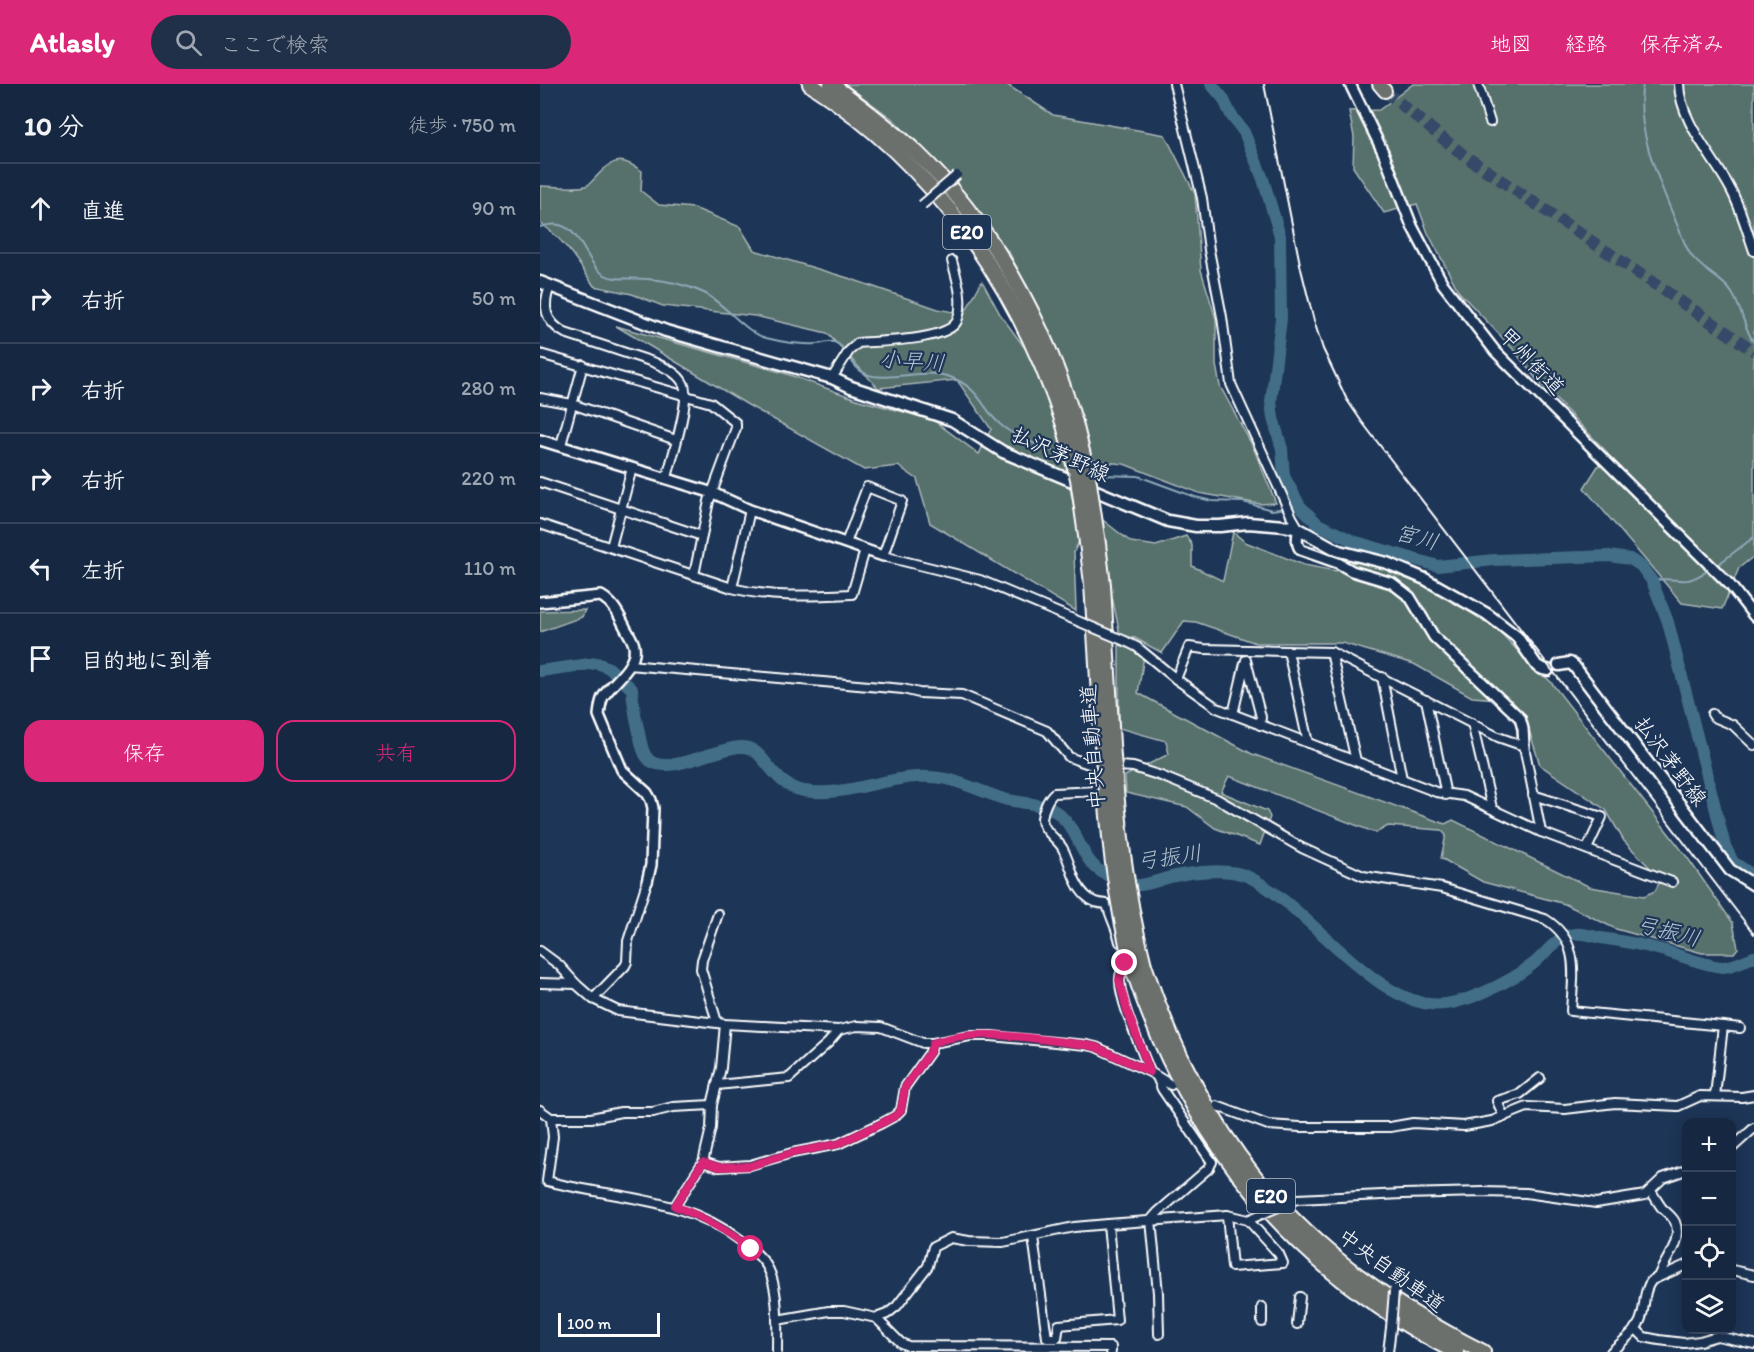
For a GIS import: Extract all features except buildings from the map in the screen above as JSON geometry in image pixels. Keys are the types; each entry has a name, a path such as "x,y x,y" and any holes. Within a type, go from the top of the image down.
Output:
{"highway":[{"name":"中央自動車道","path":"810,84 860,120 907,161 952,212 978,246 996,273 1032,341 1070,424"},
{"name":"中央自動車道","path":"831,84 897,135 937,174 990,241 1016,282 1056,366 1070,424 1078,479 1103,585 1107,744 1139,967 1154,1027 1181,1086 1214,1142 1247,1186 1289,1232 1350,1286 1386,1311 1456,1352"},
{"name":"中央自動車道","path":"1139,967 1192,1082 1224,1136 1265,1189 1355,1276 1438,1330 1482,1352"}],"main road":[{"name":"払沢茅野線","path":"545,284 666,331 832,378 851,387 952,420 1003,452 1168,521 1196,526 1248,523 1285,526 1299,530 1339,551 1387,563 1425,579 1502,625 1517,637 1537,666 1548,670"},
{"name":"払沢茅野線","path":"1559,665 1570,663 1574,666 1730,870 1754,885"}],"street":[{"path":"1174,84 1202,198 1231,384 1299,530 1297,536 1299,547 1352,571 1392,583 1410,597 1434,638 1520,718 1541,832"},
{"name":"甲州街道","path":"1350,84 1383,152 1412,226 1443,284 1466,315 1495,351 1730,585 1754,616"},
{"path":"1478,84 1490,122"},
{"path":"1679,84 1680,100 1700,139 1732,191 1754,251"},
{"path":"922,205 959,173"},
{"path":"832,378 849,351 858,344 935,335 950,329 957,321 960,304 958,282 952,261"},
{"path":"545,284 547,294 545,310 555,327 565,333 667,368 683,383 687,396 667,478"},
{"path":"540,354 715,405 736,423 709,501 694,575"},
{"path":"561,445 583,365"},
{"path":"540,398 572,404 676,440"},
{"path":"540,440 713,493 750,510 883,556 980,580 1137,647 1217,708 1446,795 1464,796 1541,832 1672,882"},
{"path":"611,547 632,468"},
{"path":"540,482 702,536"},
{"path":"846,543 867,487 902,501 883,556"},
{"path":"732,588 750,510"},
{"path":"540,524 732,588 791,597 852,594 865,550"},
{"path":"540,602 601,596 613,605 635,649 629,665 603,697 599,716 622,770 651,800 653,808 651,865 628,941 625,966 593,999"},
{"path":"1176,679 1189,647 1331,652 1498,737 1524,746"},
{"path":"1245,650 1261,717 1260,725"},
{"path":"1288,651 1308,743"},
{"path":"1331,652 1356,761"},
{"path":"1233,714 1246,660"},
{"path":"629,665 891,688 919,693 962,695 1047,731 1069,756 1089,764 1133,767 1217,799 1302,848 1363,876 1442,888 1545,919 1557,926 1573,954 1571,1011 1740,1028"},
{"path":"1382,678 1402,779"},
{"path":"1426,700 1446,795"},
{"path":"1712,714 1733,725 1754,745"},
{"path":"1472,723 1492,808"},
{"path":"1095,764 1096,790 1092,792 1061,791 1048,797 1042,819 1044,826 1062,847 1084,895 1094,903 1107,904 1110,917 1116,924 1125,963 1119,980 1127,1010 1162,1089 1212,1162 1209,1168 1151,1220 1158,1293 1159,1334"},
{"path":"1533,795 1602,817 1587,849"},
{"path":"675,1206 703,1162 711,1128 712,1105 722,1068 721,1023 701,969 717,914"},
{"path":"540,951 559,965 593,999 618,1011 721,1023 839,1030 857,1026 881,1027 914,1041 933,1043 970,1036 991,1036 1087,1045 1096,1047 1171,1084"},
{"path":"540,983 576,984"},
{"path":"1715,1096 1723,1026"},
{"path":"717,1084 789,1078 839,1030"},
{"path":"703,1162 719,1167 750,1166 792,1153 838,1144 882,1123 901,1110 905,1087 930,1052 933,1043"},
{"path":"1504,1116 1497,1101 1520,1094 1540,1078"},
{"path":"1217,1107 1258,1123 1300,1127 1390,1127 1413,1123 1464,1126 1480,1124 1527,1107 1564,1109 1615,1103 1678,1106 1700,1096 1754,1095"},
{"path":"540,1110 551,1118 591,1118 621,1112 653,1112 673,1107 712,1105"},
{"path":"551,1118 553,1137 547,1181 675,1206 713,1222 731,1233 765,1263 773,1283 776,1299 777,1352"},
{"path":"1736,1144 1754,1128"},
{"path":"777,1320 829,1311 844,1311 876,1318 887,1314 897,1306 928,1266 933,1247 951,1238 988,1243 1033,1237 1074,1227 1227,1215 1251,1219 1297,1199 1484,1192 1526,1193 1596,1203 1645,1195 1663,1178 1682,1171"},
{"path":"1651,1191 1660,1206 1675,1221 1676,1230 1673,1249 1658,1277"},
{"path":"1227,1215 1232,1267 1283,1263 1279,1254 1251,1219"},
{"path":"1033,1237 1047,1338 1057,1338 1059,1325 1117,1320 1108,1224"},
{"path":"1611,1352 1635,1328 1645,1307 1648,1285 1658,1277 1682,1267"},
{"path":"1736,1271 1754,1275"},
{"path":"1388,1352 1394,1291"},
{"path":"1298,1324 1300,1297"},
{"path":"1262,1307 1262,1322"},
{"path":"876,1318 901,1343 908,1346 1111,1347 1111,1352"},
{"path":"1635,1328 1644,1337 1659,1340 1684,1343 1717,1336 1754,1344"}],"green space":[{"path":"845,84 1006,84 1053,115 1165,135 1195,194 1201,270 1216,319 1216,365 1220,386 1253,447 1276,503 1260,504 1199,493 1124,464 1095,461 1063,452 1080,539 1074,552 1076,611 930,523 917,479 898,466 864,470 748,405 616,326 784,373 859,400 933,420 979,454 991,429 957,380 878,388 827,333 755,316 663,306 632,294 594,286 563,244 540,223 540,186 572,188 584,186 609,165 619,161 642,171 641,191 659,205 694,208 740,227 754,250 848,278 938,309 964,314 982,281 1000,314 1035,362 1058,431 1082,427 1062,361 1010,254 940,169 894,120"},
{"path":"1413,84 1754,84 1754,556 1739,568 1722,609 1682,603 1584,488 1607,452 1537,380 1513,349 1459,292 1428,233 1417,204 1384,213 1353,167 1354,137 1349,111 1379,110"},
{"path":"1095,514 1131,542 1156,546 1186,536 1192,545 1192,566 1223,581 1233,532 1245,542 1304,565 1336,571 1359,559 1426,583 1499,631 1530,664 1550,681 1687,857 1733,923 1738,948 1734,953 1702,953 1616,929 1565,904 1483,882 1441,858 1446,835 1441,830 1388,826 1376,833 1229,776 1221,792 1267,811 1270,817 1260,845 1215,828 1187,807 1126,793 1125,776 1169,754 1166,741 1119,728 1119,641 1144,656 1138,693 1252,754 1445,824 1453,820 1590,887 1644,896 1655,891 1661,879 1624,841 1606,810 1540,765 1524,714 1511,700 1472,697 1414,664 1342,643 1256,643 1196,622 1184,621 1162,653 1135,638 1120,635"},
{"path":"585,610 582,617 540,632 540,611"}],"waterway":[{"name":"宮川","path":"1211,84 1223,98 1231,115 1244,132 1263,179 1280,236 1281,319 1271,402 1282,449 1284,476 1300,506 1318,524 1353,541 1438,566 1494,560 1609,556 1630,559 1641,566 1652,581 1668,622 1725,846 1733,862 1754,876"},
{"path":"1643,84 1641,101 1645,136 1656,173 1684,243 1696,261 1728,287 1754,343"},
{"name":"小早川","path":"540,227 555,224 567,228 575,235 595,267 604,274 615,278 661,280 697,290 712,298 743,325 759,335 797,344 829,342 839,344 854,365 865,374 883,377 935,374 955,379 971,389 996,420 1009,431 1068,458"},
{"name":"小早川","path":"1094,473 1138,476 1212,501 1243,502 1272,510 1286,508"},
{"name":"小早川","path":"1291,507 1300,506"},
{"path":"1716,566 1754,537"},
{"path":"1652,581 1688,580 1711,569"},
{"name":"弓振川","path":"540,671 597,663 609,668 632,689 644,754 652,762 658,764 677,764 731,748 743,747 757,753 783,782 804,791 840,791 911,777 947,779 1004,799 1041,806 1054,811 1074,832 1094,866 1103,873 1127,884 1141,885 1179,875 1210,871 1241,874 1271,890 1384,985 1407,998 1430,1004 1456,1002 1498,986 1533,964 1557,941 1568,935 1581,934 1625,942 1723,967 1754,957"}],"tunnel":[{"path":"1385,91 1462,154 1754,351"}],"railway":[{"path":"1264,84 1301,269 1314,321 1323,349 1347,400 1754,934"}],"route":[{"path":"751,1249 713,1222 675,1206 678,1197 703,1162 719,1167 750,1166 792,1153 838,1144 882,1123 901,1110 905,1087 930,1052 933,1043 970,1036 991,1036 1087,1045 1150,1072 1127,1010 1119,980 1125,963"}]}
